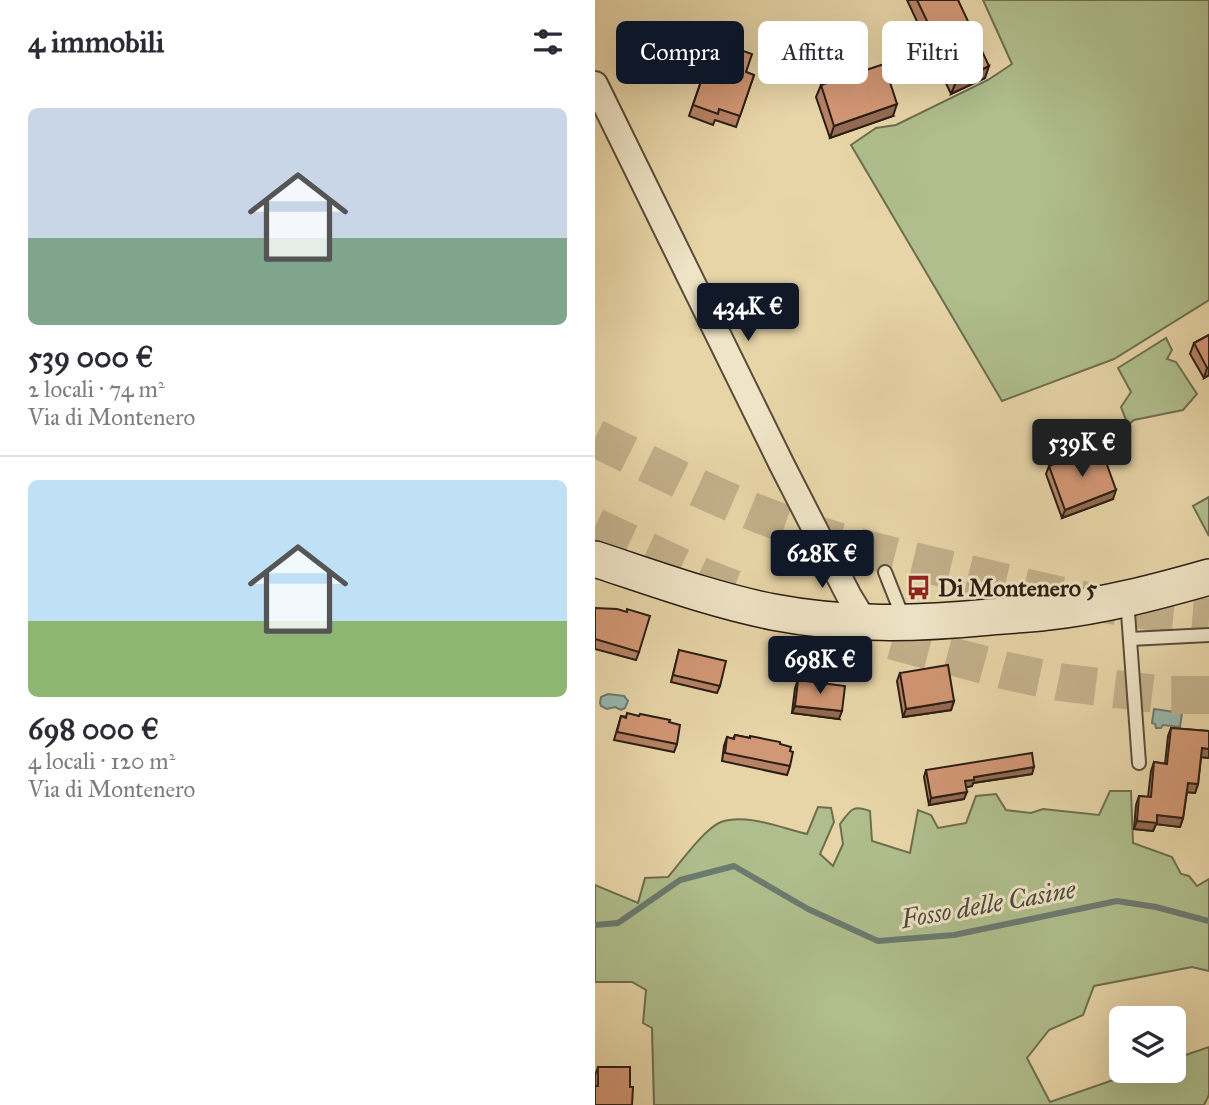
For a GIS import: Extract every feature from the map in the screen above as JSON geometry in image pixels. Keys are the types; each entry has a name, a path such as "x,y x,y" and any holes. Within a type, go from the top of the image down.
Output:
{"street":[{"path":"595,85 782,465 865,622"},
{"path":"595,559 773,612 865,622 924,623 1049,612 1127,598 1209,577"}],"lane":[{"path":"885,572 905,622"},
{"path":"1127,598 1139,763"},
{"path":"1130,639 1209,635"}],"green space":[{"path":"983,0 1209,0 1209,300 1114,359 1002,401 851,145 876,128 896,125 983,84 1012,64"},
{"path":"1166,338 1172,350 1167,359 1176,362 1197,394 1183,410 1134,420 1128,425 1121,407 1131,392 1118,368"},
{"path":"1209,497 1209,536 1193,506"},
{"path":"1110,791 1131,791 1133,843 1172,857 1181,874 1189,876 1197,886 1209,879 1209,971 1192,967 1094,986 1083,1015 1049,1030 1027,1058 1050,1102 1109,1081 1186,1083 1186,1055 1209,1047 1209,1095 1204,1105 654,1105 652,1028 643,1023 646,990 632,982 595,982 595,885 638,903 645,878 668,877 693,846 721,822 741,819 764,822 807,834 818,807 831,808 834,822 820,854 833,866 843,844 840,824 855,808 870,811 872,841 910,853 918,810 931,815 938,828 966,823 976,796 996,794 1006,810 1031,813 1043,809 1099,815"}],"water":[{"path":"608,694 624,696 628,701 625,708 607,709 601,706 601,697"},
{"path":"1154,709 1182,713 1180,727 1163,725 1156,728 1152,723"}],"building":[{"path":"917,0 958,0 968,21 927,21"},
{"path":"744,51 752,54 746,72 754,75 740,116 719,109 718,114 693,105 700,84 744,84"},
{"path":"983,53 989,66 983,69"},
{"path":"882,65 882,84 890,84 897,104 834,126 821,85 868,84 868,69"},
{"path":"1209,335 1209,367 1207,368 1194,343"},
{"path":"1102,451 1116,490 1065,510 1049,466 1077,455 1079,460"},
{"path":"595,608 627,612 627,609 650,616 639,652 595,639"},
{"path":"679,650 726,661 720,686 673,675"},
{"path":"948,665 954,701 906,709 900,673"},
{"path":"798,680 845,686 842,711 795,706"},
{"path":"627,713 670,720 669,722 680,725 677,744 617,732 621,716 626,718"},
{"path":"1171,728 1209,731 1209,749 1202,748 1198,784 1188,783 1183,818 1157,815 1157,823 1137,821 1139,796 1151,797 1154,762 1167,764"},
{"path":"735,735 780,742 791,747 790,751 793,752 790,766 725,753 727,737 734,739"},
{"path":"1032,753 1034,767 974,777 974,780 965,781 967,792 931,798 926,770"},
{"path":"598,1067 630,1067 632,1105 595,1105"}],"waterway":[{"name":"Fosso delle Casine","path":"595,925 618,923 680,880 734,866 808,909 878,941 954,935 1117,901 1156,907 1209,921"}],"tunnel":[{"path":"595,438 693,486 794,527 843,543 1074,598 1155,612 1209,617"},
{"path":"595,527 744,593"},
{"path":"837,626 1059,682 1165,695 1209,695"}],"place":[{"name":"Di Montenero 5","path":"918,588"}]}
